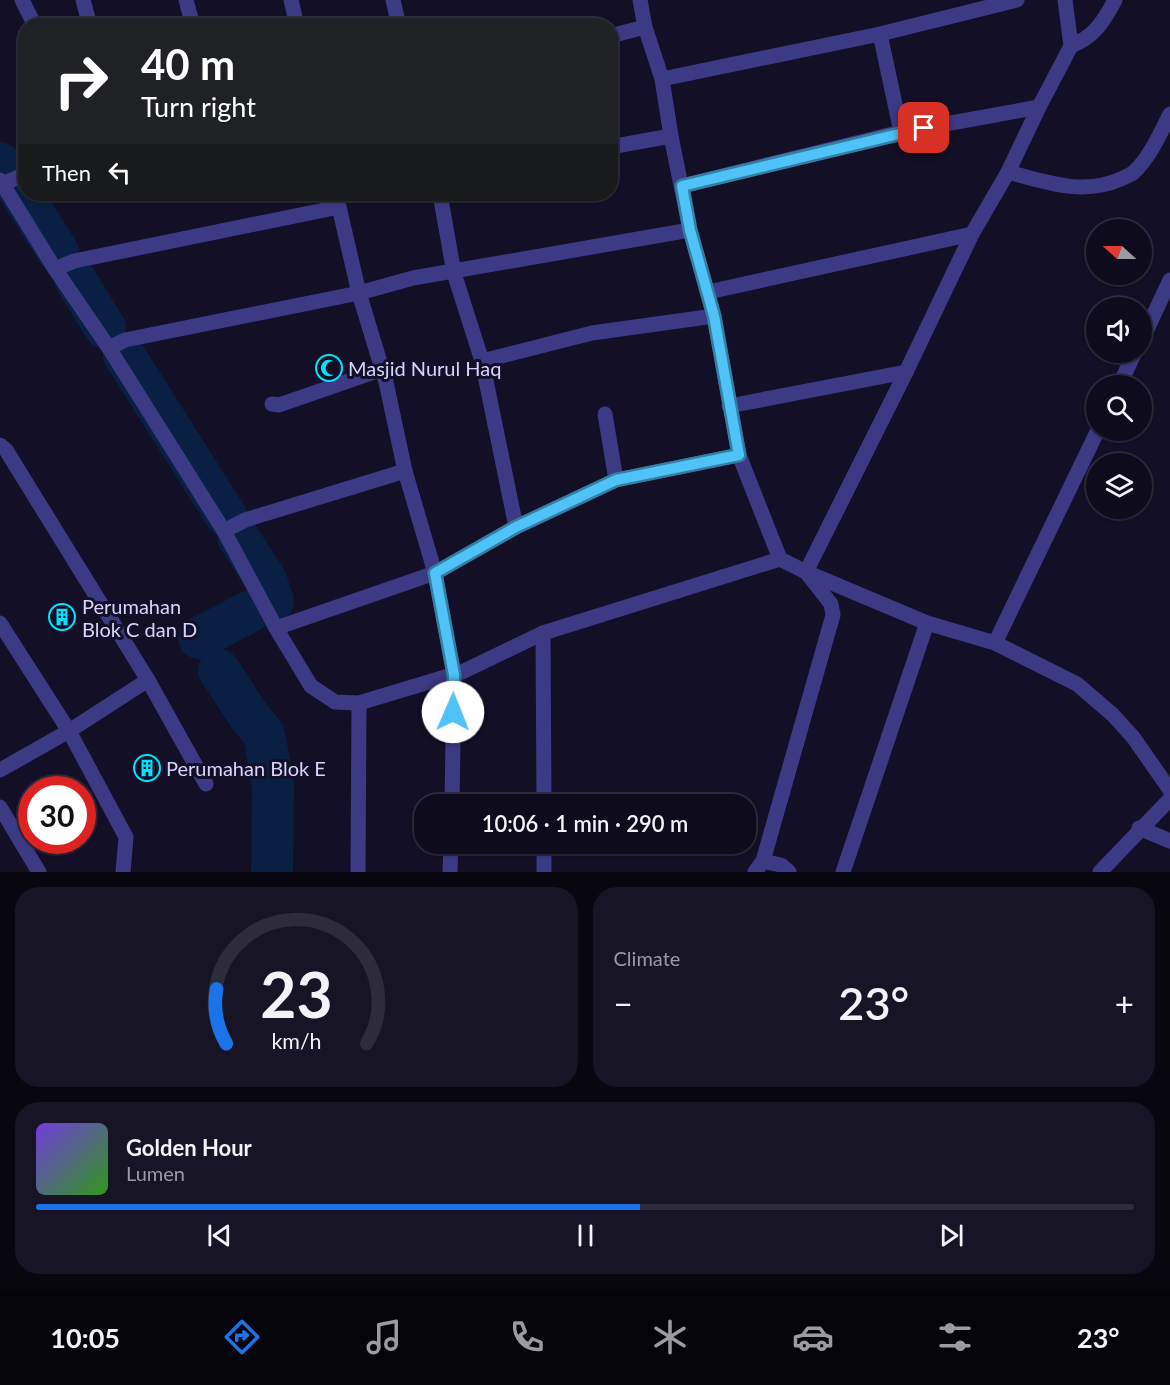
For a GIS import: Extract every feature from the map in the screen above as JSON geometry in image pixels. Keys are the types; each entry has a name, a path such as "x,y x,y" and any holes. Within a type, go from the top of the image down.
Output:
{"street":[{"path":"22,0 32,18"},
{"path":"83,0 88,18"},
{"path":"186,0 191,18"},
{"path":"291,0 295,18"},
{"path":"393,0 397,18"},
{"path":"640,0 645,27 662,79 690,230 714,316 739,455 780,559 927,623 995,643 1077,684 1120,722 1170,790"},
{"path":"662,79 880,34 1017,0"},
{"path":"806,572 972,234 1008,172 1071,46 1065,0"},
{"path":"1071,46 1092,34 1102,23 1115,0"},
{"path":"618,34 645,27"},
{"path":"880,34 901,132"},
{"path":"682,186 901,132 1039,107"},
{"path":"1008,172 1067,187 1091,187 1114,182 1132,174 1155,144 1170,114"},
{"path":"618,146 671,136"},
{"path":"18,177 1,182 224,531 276,628 311,686 335,702 359,703 454,675 543,633 780,559"},
{"path":"55,269 74,261 333,201"},
{"path":"337,201 359,293 383,369 405,471 435,573 454,675 452,794"},
{"path":"441,201 454,273 482,361 516,527"},
{"path":"109,348 125,340 359,293 413,278 454,273 690,230"},
{"path":"708,292 972,234"},
{"path":"1152,318 1170,280"},
{"path":"482,361 592,333 714,316"},
{"path":"272,404 279,405 383,369"},
{"path":"729,406 906,372"},
{"path":"605,414 616,480"},
{"path":"995,643 1093,441"},
{"path":"0,445 6,450 148,680 206,784"},
{"path":"276,628 435,573 516,527 616,480 739,455"},
{"path":"224,531 245,520 405,471"},
{"path":"789,872 781,865 759,867 833,615 831,604 806,572"},
{"path":"0,623 69,731 126,837 123,872"},
{"path":"843,872 927,623"},
{"path":"543,633 544,794"},
{"path":"0,770 69,731 148,680"},
{"path":"358,872 359,703"},
{"path":"1100,872 1170,799"},
{"path":"0,807 39,872"},
{"path":"1140,828 1170,841"},
{"path":"450,872 451,854"},
{"path":"544,854 544,872"}],"waterway":[{"path":"0,163 4,170"},
{"path":"26,201 58,252"},
{"path":"75,279 105,328"},
{"path":"124,355 226,516"},
{"path":"238,537 266,580 273,601"},
{"path":"199,638 249,612"},
{"path":"219,670 249,716 264,734 273,786 272,872"}],"place":[{"name":"Masjid Nurul Haq","path":"329,368"},
{"name":"Perumahan Blok C dan D","path":"62,617"},
{"name":"Perumahan Blok E","path":"147,768"}],"route":[{"path":"453,712 454,675 435,573 516,527 616,480 739,455 714,316 690,230 682,186 924,128"}]}
